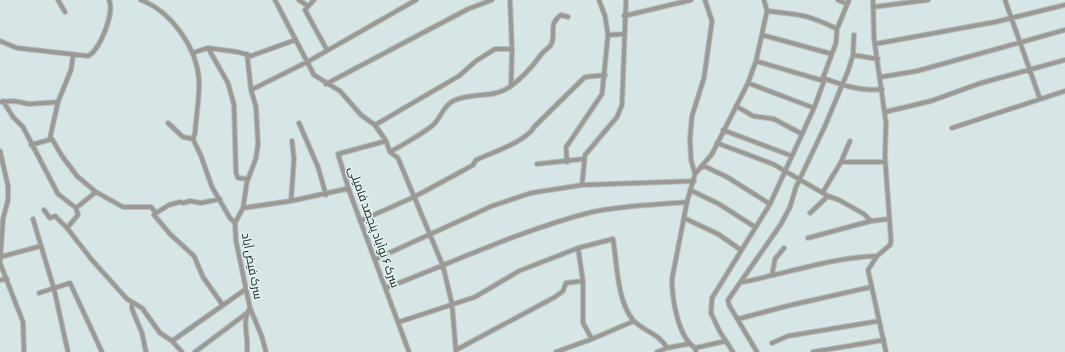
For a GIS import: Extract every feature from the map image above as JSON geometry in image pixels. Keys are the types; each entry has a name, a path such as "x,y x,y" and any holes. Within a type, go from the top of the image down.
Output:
{"street":[{"path":"58,0 65,12"},
{"path":"0,41 17,48 73,56 88,56 92,54 111,13 111,5 109,0"},
{"path":"141,0 156,7 175,24 192,53 199,80 195,132 193,139 212,187 230,218 235,223"},
{"path":"275,0 295,40 309,61 314,74 326,84 340,91 361,115 375,125 386,141 390,152 398,158 443,266 452,304 456,351 555,297 563,291 566,283 583,281"},
{"path":"300,0 308,6"},
{"path":"314,0 305,10 327,50"},
{"path":"251,90 309,61 416,0"},
{"path":"326,84 468,9 492,0"},
{"path":"510,0 512,49 511,87"},
{"path":"567,162 566,147 602,94 608,35 605,16 599,0"},
{"path":"582,185 583,159 585,155 617,117 622,105 624,16 626,0"},
{"path":"624,16 691,0"},
{"path":"705,0 712,21 704,78 692,116 690,139 691,160 695,174 687,202 674,262 672,289 679,321 688,344 695,350 726,341"},
{"path":"695,174 712,154 748,83 756,61 767,11 764,0"},
{"path":"733,352 711,313 712,298 770,204 786,172 814,108 836,44 837,29 848,2 838,0"},
{"path":"873,0 875,44 881,77 884,112 890,245 877,256 868,270 886,352"},
{"path":"873,7 928,0"},
{"path":"1005,0 1040,99"},
{"path":"875,44 1012,18 1065,5"},
{"path":"767,11 799,14 817,19 837,29"},
{"path":"390,152 432,126 438,120 445,107 451,102 467,97 492,94 511,87 532,67 552,43 552,26 555,19 561,15 568,17"},
{"path":"881,77 917,71 1065,30"},
{"path":"608,35 624,34"},
{"path":"762,35 832,54"},
{"path":"757,352 728,300 781,224 794,199 796,187 825,126 853,55 854,35"},
{"path":"192,53 208,48 238,52 251,56 263,53 295,40"},
{"path":"208,48 228,83 234,105 236,173 238,178 248,179"},
{"path":"375,125 458,76 495,50 512,49"},
{"name":"سرک فيض آباد","path":"247,54 251,90 256,107 258,144 256,158 248,179 243,208 235,223 236,241 250,308 247,313 247,352"},
{"path":"853,55 878,59"},
{"path":"73,56 71,70 58,102 50,138 77,176 96,192 123,207 151,207 156,214 154,215 170,234 194,256 203,277 222,304"},
{"path":"884,112 931,101 981,84 1031,71 1065,60"},
{"path":"756,61 842,85 869,91 882,89"},
{"path":"360,221 414,197 473,165 476,160 523,138 532,132 535,126 585,77 605,75"},
{"path":"748,83 814,108"},
{"path":"952,128 1065,91"},
{"path":"2,102 29,104 58,102"},
{"path":"2,102 13,117 23,127 31,146 58,194 76,208 78,216 67,228"},
{"path":"736,106 753,116 774,119 802,134"},
{"path":"168,123 183,137 193,139"},
{"path":"299,123 318,167 326,195"},
{"path":"723,130 792,156"},
{"path":"31,146 50,138"},
{"path":"291,201 294,159 292,141"},
{"name":"سرک ۶ نوآباد پنجصد فامیلی","path":"386,141 338,154 360,221 376,259 409,352"},
{"path":"823,192 841,162 850,141"},
{"path":"717,143 773,164 828,196 839,200 858,211 871,221"},
{"path":"0,151 8,186 8,200 2,219 0,258 4,274 23,322 24,352"},
{"path":"537,164 567,162 583,159"},
{"path":"841,162 886,162"},
{"path":"700,169 704,166 770,204"},
{"path":"376,259 492,206 531,192 582,185 694,181"},
{"path":"243,208 326,195 346,189 350,193"},
{"path":"690,190 719,204 755,227"},
{"path":"76,208 96,192"},
{"path":"810,213 828,196"},
{"path":"156,214 169,205 180,202 201,203 220,199"},
{"path":"386,288 514,237 592,212 616,208 687,202"},
{"path":"44,210 50,218 54,216 67,228 92,260 132,303 142,308 160,333 172,341 182,352"},
{"path":"684,218 718,234 741,250"},
{"path":"808,238 871,221 889,218"},
{"path":"33,219 54,288 68,352"},
{"path":"399,322 475,297 519,271 578,248 613,239 623,305 634,321 660,339 667,348"},
{"path":"0,258 41,246"},
{"path":"578,248 583,281 583,323 592,339"},
{"path":"772,275 775,260 784,248"},
{"path":"741,282 757,280 772,275 861,256 877,256"},
{"path":"0,280 7,279"},
{"path":"39,293 70,283 102,352"},
{"path":"738,319 871,287"},
{"path":"172,341 222,304 246,289"},
{"path":"132,303 132,309 142,333 146,352"},
{"path":"250,308 262,336 266,352"},
{"path":"195,352 247,313"},
{"path":"556,352 592,339 634,321"},
{"path":"772,344 788,336 879,321"},
{"path":"813,352 884,340"},
{"path":"657,352 667,348 688,344"}]}
